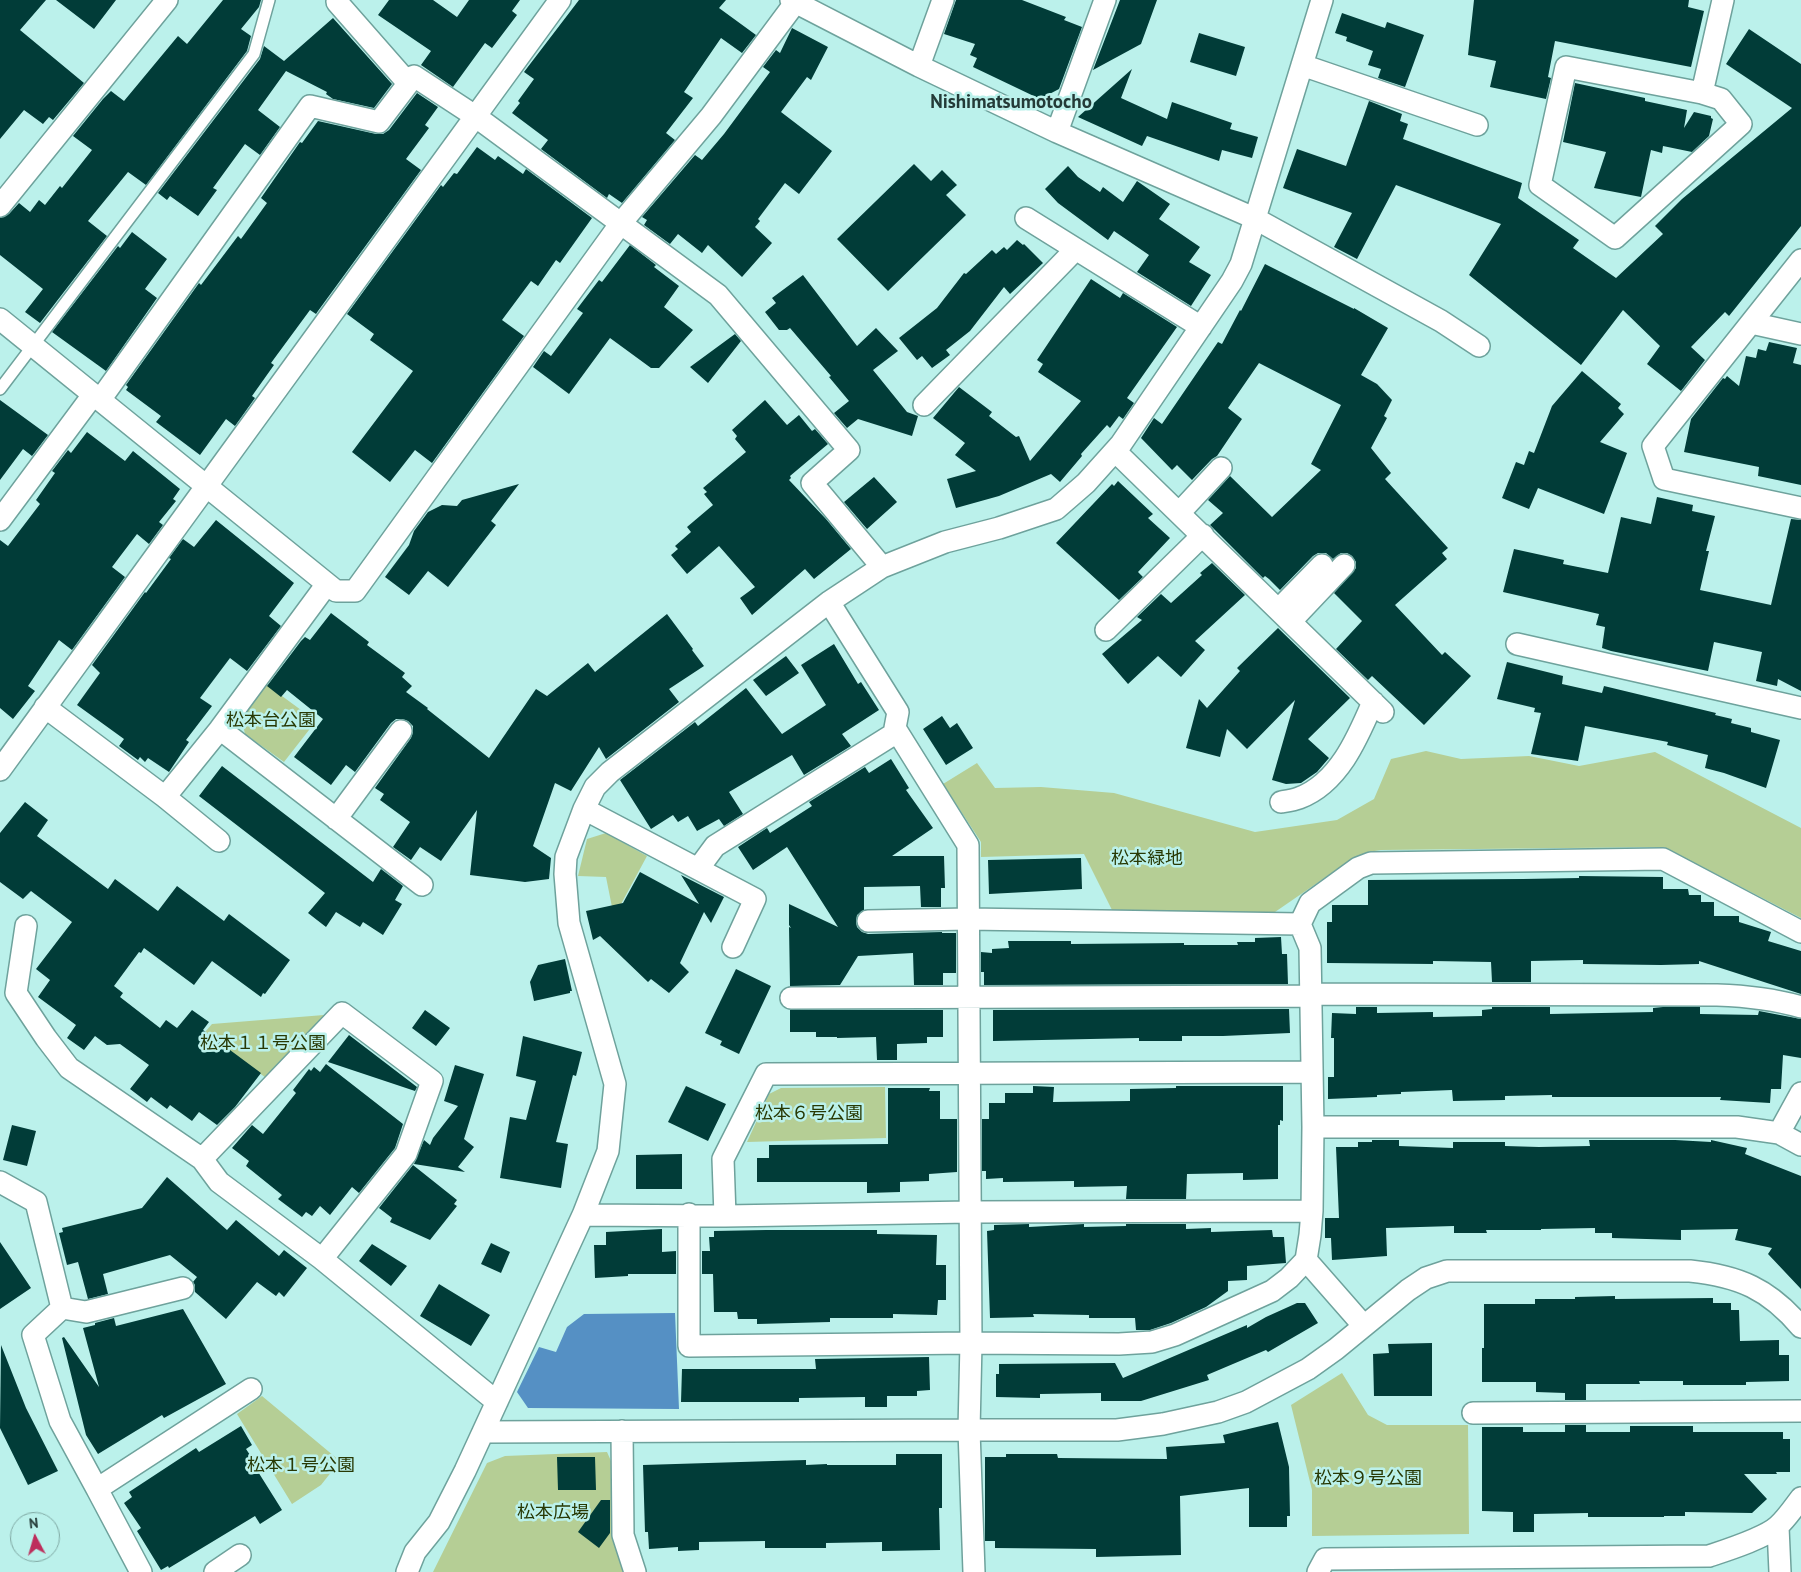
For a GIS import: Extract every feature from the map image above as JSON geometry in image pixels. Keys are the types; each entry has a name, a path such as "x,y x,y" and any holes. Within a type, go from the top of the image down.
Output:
{"street":[{"path":"0,206 167,0"},
{"path":"919,66 943,0"},
{"path":"1057,132 1105,0"},
{"path":"407,1572 415,1552 439,1522 483,1432 583,1215 608,1151 615,1084 569,923 565,882 566,858 584,809 595,787 610,772 829,602 882,567 946,542 999,528 1056,509 1086,483 1115,451 1232,281 1241,264 1322,0"},
{"path":"1702,93 1723,0"},
{"path":"0,319 336,592 355,591 622,224 711,116 793,1 919,66 1057,132 1254,218 1441,321 1479,346"},
{"path":"337,2 408,83"},
{"path":"0,770 475,116 553,2"},
{"path":"1302,65 1477,125"},
{"path":"1566,67 1702,93 1721,99 1741,124 1615,238 1540,185 1566,67"},
{"path":"0,520 96,397 310,106 379,122 414,76 475,116 718,296 849,450 812,483 882,567"},
{"path":"1026,218 1201,327"},
{"path":"924,406 1076,249"},
{"path":"1801,260 1653,446 1664,479 1801,508"},
{"path":"1751,323 1801,334"},
{"path":"1115,451 1180,512 1378,707 1335,771 1315,789 1300,798 1281,802"},
{"path":"1180,512 1221,468"},
{"path":"1106,630 1203,535"},
{"path":"1285,615 1322,565"},
{"path":"1285,615 1344,565"},
{"path":"165,797 220,729 327,584"},
{"path":"829,602 898,712 894,728 968,845 971,1343 969,1430 974,1572"},
{"path":"1518,644 1801,708"},
{"path":"45,707 165,797 219,841"},
{"path":"220,729 422,885"},
{"path":"336,819 401,731"},
{"path":"698,869 715,846 897,732"},
{"path":"584,809 755,899 733,947"},
{"path":"688,1214 689,1346 971,1343 1119,1344 1152,1342 1175,1335 1272,1291 1290,1278 1306,1260 1312,1211 1310,948 1300,924 1310,902 1358,868 1371,863 1663,859 1801,932"},
{"path":"868,921 968,920 1300,924"},
{"path":"26,926 16,993 69,1068 202,1159 219,1182 322,1259 497,1402"},
{"path":"791,998 1717,995 1758,999 1801,1007"},
{"path":"202,1159 342,1013 432,1080 406,1154 322,1259"},
{"path":"725,1216 723,1159 766,1074 1312,1072"},
{"path":"1779,1133 1801,1093"},
{"path":"1312,1127 1737,1127 1779,1133 1801,1145"},
{"path":"0,1182 36,1202 62,1308"},
{"path":"583,1215 688,1214 725,1216 970,1212 1312,1211"},
{"path":"1306,1260 1363,1325"},
{"path":"483,1432 1117,1430 1163,1424 1218,1412 1246,1402 1308,1369 1336,1349 1408,1290 1426,1278 1447,1271 1690,1271 1713,1273 1740,1281 1773,1298 1801,1327"},
{"path":"62,1308 86,1312 183,1288"},
{"path":"62,1308 33,1335 60,1421 141,1572"},
{"path":"97,1489 250,1390"},
{"path":"1473,1413 1801,1411"},
{"path":"622,1431 623,1535 635,1572"},
{"path":"1318,1572 1325,1559 1709,1556 1778,1527 1801,1498"},
{"path":"1778,1527 1780,1572"},
{"path":"215,1572 240,1555"}],"lane":[{"path":"0,389 254,54 269,0"}],"green space":[{"name":"松本台公園","path":"267,685 316,721 284,762 245,734 241,717"},
{"name":"松本緑地","path":"1426,751 1461,759 1529,756 1579,766 1655,752 1801,828 1801,918 1664,847 1381,850 1355,857 1275,912 1114,914 1084,854 981,857 981,842 943,784 977,763 995,788 1041,787 1114,793 1255,832 1337,820 1374,799 1391,759"},
{"path":"606,833 647,856 614,917 606,877 578,876 587,839"},
{"name":"松本１１号公園","path":"324,1015 266,1078 205,1032 212,1024"},
{"name":"松本６号公園","path":"885,1087 886,1138 747,1142 769,1094 781,1088"},
{"name":"松本９号公園","path":"1342,1373 1368,1415 1387,1425 1468,1425 1469,1534 1312,1536 1312,1490 1291,1405"},
{"name":"松本１号公園","path":"262,1396 340,1461 321,1485 292,1504 237,1414"},
{"name":"松本広場","path":"607,1452 611,1461 613,1539 623,1572 433,1572 487,1463 505,1456"}],"water":[{"path":"675,1313 679,1409 528,1408 517,1392 539,1347 556,1352 567,1327 584,1314"}],"building":[{"path":"0,0 46,0 20,30 84,83 53,120 49,117 43,124 24,110 0,139"},
{"path":"56,0 116,0 94,29"},
{"path":"223,0 261,0 259,7 241,29 251,36 247,51 146,185 128,172 88,221 107,236 40,323 25,312 43,289 0,255 0,218 9,214 19,203 30,212 39,200 45,205 60,186 62,188 92,150 73,136 103,99 111,91 124,101 178,36 187,44"},
{"path":"389,0 433,0 457,17 469,0 520,0 512,11 517,15 492,48 485,43 453,87 421,65 431,51 378,15"},
{"path":"579,0 726,0 719,8 756,35 742,53 721,38 684,92 693,98 666,133 675,140 622,203 609,194 607,198 541,149 548,140 512,113 534,79 524,72"},
{"path":"956,0 1022,0 1066,17 1064,20 1082,27 1059,89 1040,99 973,67 977,58 970,55 975,44 944,34"},
{"path":"1120,0 1157,0 1141,44 1093,70"},
{"path":"1474,0 1689,0 1688,7 1704,11 1691,67 1555,41 1548,77 1551,78 1546,99 1490,87 1496,61 1468,55"},
{"path":"1342,13 1385,28 1387,22 1424,35 1405,87 1378,78 1381,69 1368,65 1373,51 1346,41 1347,37 1335,33"},
{"path":"333,18 392,84 374,108 333,99 326,94 327,92 286,71 258,110 280,127 260,155 245,144 213,188 217,190 198,216 170,196 167,200 158,193 260,59 264,46 284,61"},
{"path":"792,28 828,47 811,80 807,77 781,112 832,151 799,194 785,183 758,219 760,221 755,227 772,243 742,277 708,245 702,253 678,234 670,244 644,225 647,220 642,217 695,155 702,160 724,134 770,72 763,67 776,50 780,53"},
{"path":"1749,29 1801,64 1801,226 1729,316 1725,312 1691,347 1705,360 1681,391 1647,364 1660,346 1623,310 1581,365 1469,275 1501,224 1396,185 1357,259 1334,247 1352,213 1283,188 1297,149 1346,166 1369,101 1402,114 1400,121 1408,124 1403,139 1522,183 1518,198 1579,240 1573,248 1616,278 1663,234 1655,226 1682,199 1792,108 1726,64"},
{"path":"1199,33 1245,47 1236,76 1190,62"},
{"path":"1132,69 1121,98 1167,119 1172,102 1232,123 1230,129 1258,137 1252,158 1222,150 1219,161 1147,136 1142,146 1078,117"},
{"path":"1575,83 1645,98 1645,101 1687,110 1684,128 1694,112 1711,116 1713,119 1709,136 1692,152 1663,146 1662,153 1651,150 1641,197 1594,188 1606,152 1563,142"},
{"path":"417,93 438,107 425,125 429,128 406,159 421,170 316,314 310,310 271,363 274,365 252,396 255,398 235,426 226,419 200,455 156,422 161,416 126,390 128,387 126,385 199,283 201,285 238,236 241,239 267,203 261,198 300,142 302,143 318,121 383,134 389,130"},
{"path":"477,147 495,160 498,156 523,174 526,169 592,218 560,263 556,260 538,286 531,281 502,320 524,336 432,463 415,450 390,482 352,452 413,371 370,340 374,334 347,314 441,185 443,187 454,173 457,174"},
{"path":"914,164 931,181 942,170 957,185 946,195 966,215 888,291 837,239"},
{"path":"1068,166 1078,177 1100,192 1103,187 1123,202 1137,181 1170,204 1159,219 1200,247 1189,262 1211,275 1191,306 1137,272 1149,255 1114,231 1108,240 1058,203 1045,189"},
{"path":"132,232 167,259 145,289 157,298 106,371 52,332 118,246 120,248"},
{"path":"1017,240 1024,244 1043,263 1010,294 1004,287 970,331 946,350 950,355 932,368 922,356 917,360 899,338 937,308 964,273 966,274 992,250 996,254 1004,247 1007,250"},
{"path":"630,245 679,286 664,307 693,330 659,368 651,368 610,338 569,394 533,367 544,351 551,356 583,313 577,309 599,280 602,282"},
{"path":"1265,264 1354,308 1388,328 1361,375 1377,384 1392,400 1384,416 1387,418 1371,448 1391,473 1385,479 1448,548 1442,553 1447,559 1395,605 1442,655 1445,652 1471,676 1424,725 1372,676 1368,680 1336,649 1362,621 1334,593 1356,568 1356,562 1352,556 1347,553 1341,553 1333,559 1326,553 1318,553 1280,590 1265,576 1263,578 1210,525 1223,513 1208,500 1230,476 1272,517 1321,470 1311,464 1341,405 1259,363 1228,408 1242,419 1217,456 1192,480 1177,465 1172,470 1141,438 1154,418 1162,424 1218,342 1222,344"},
{"path":"803,275 857,346 876,328 898,351 873,370 907,412 918,416 912,436 858,419 847,428 834,413 849,401 829,377 831,376 790,328 779,330 765,312 776,303 772,298"},
{"path":"1091,279 1120,298 1123,293 1177,327 1127,398 1134,403 1123,419 1119,416 1110,428 1107,425 1081,454 1082,456 1060,482 1051,474 999,496 956,508 947,479 976,471 955,455 965,443 933,418 959,387 992,412 989,416 1016,437 1019,436 1030,461 1081,401 1038,372 1043,364 1037,360"},
{"path":"735,334 741,341 708,383 690,367"},
{"path":"1769,342 1797,348 1793,363 1801,365 1801,485 1758,476 1759,467 1684,452 1691,419 1723,378 1725,379 1727,376 1739,386 1746,356 1756,358 1758,349 1766,351"},
{"path":"1582,371 1621,404 1618,408 1624,414 1600,442 1627,453 1604,514 1538,488 1529,509 1502,498 1516,462 1524,465 1529,451 1534,453 1552,406"},
{"path":"0,400 48,435 32,456 23,449 0,480"},
{"path":"765,400 787,425 799,415 812,431 815,429 828,444 790,476 789,480 851,549 814,579 805,569 752,615 740,598 755,587 719,546 687,574 671,555 678,549 675,546 691,532 687,527 713,505 704,494 707,492 703,488 746,452 735,439 737,436 732,430"},
{"path":"87,432 125,461 133,451 180,489 173,499 176,501 159,522 163,525 149,544 137,534 112,567 125,577 72,650 59,640 28,686 35,691 13,719 0,708 0,540 8,546 40,504 36,500 55,473 52,471 68,450 71,453"},
{"path":"874,477 897,502 867,529 844,502"},
{"path":"1118,481 1153,514 1148,518 1170,538 1138,572 1143,577 1119,600 1056,543 1112,484 1114,486"},
{"path":"519,484 491,521 496,525 448,587 428,571 409,595 385,577 409,545 414,531 428,512 442,505 457,506 462,500"},
{"path":"1657,497 1693,505 1692,511 1715,516 1706,551 1709,551 1700,590 1771,605 1791,519 1801,520 1801,691 1778,679 1777,686 1756,681 1762,652 1714,642 1708,671 1611,651 1602,648 1605,627 1596,625 1599,614 1503,592 1514,549 1564,560 1563,564 1608,573 1621,517 1651,524"},
{"path":"216,520 294,583 269,616 281,626 247,671 230,658 200,698 212,706 186,740 189,742 169,772 148,758 145,762 140,757 138,760 119,746 124,739 77,705 100,673 92,665 171,559 169,558 183,539 194,547"},
{"path":"1212,563 1245,595 1195,641 1205,650 1181,677 1158,656 1128,684 1102,654 1142,620 1137,617 1161,594 1171,603 1202,575 1200,573"},
{"path":"331,613 369,642 367,645 405,673 402,677 412,686 406,692 489,758 536,689 547,696 588,663 595,672 667,614 704,666 669,689 679,702 606,759 599,747 571,791 555,783 533,846 551,858 549,879 525,882 470,875 477,810 441,861 420,847 411,860 393,847 410,822 380,800 384,794 375,788 411,738 413,726 408,721 396,719 391,723 355,772 346,765 331,785 294,757 323,719 287,690 281,697 267,686 301,641 305,637 310,640"},
{"path":"1278,628 1350,698 1308,739 1329,758 1317,772 1301,783 1286,784 1272,780 1295,700 1247,749 1227,729 1220,757 1186,748 1199,699 1207,708 1240,671 1237,668"},
{"path":"834,644 858,684 861,682 879,710 842,734 851,746 804,775 792,755 729,792 743,814 724,826 719,819 697,831 688,816 678,822 673,815 651,829 620,780 695,722 698,726 746,688 782,734 826,705 801,665"},
{"path":"786,656 799,673 766,696 753,680"},
{"path":"1507,662 1563,676 1562,684 1602,693 1604,686 1716,713 1715,715 1732,719 1731,723 1751,728 1751,732 1780,740 1766,788 1705,768 1708,755 1667,745 1668,742 1585,726 1578,761 1531,754 1541,713 1534,712 1535,708 1497,699"},
{"path":"942,716 950,728 957,723 973,748 946,765 923,729"},
{"path":"891,759 909,788 906,790 933,828 892,856 944,856 945,888 941,888 941,907 921,907 920,886 864,887 864,910 857,915 857,927 862,932 868,934 956,933 956,973 943,973 943,985 914,985 913,953 858,956 840,985 790,986 789,927 791,928 789,925 789,904 838,927 787,847 753,870 738,847 767,828 770,833 812,806 809,802 865,767 869,773"},
{"path":"222,766 373,882 381,869 403,886 395,900 402,904 383,935 363,922 360,927 336,912 326,927 308,913 325,893 199,796"},
{"path":"25,802 48,820 37,836 108,889 115,879 158,911 177,886 224,921 229,914 290,960 261,997 212,961 194,985 144,948 114,986 123,993 120,997 160,1028 166,1020 177,1028 192,1010 209,1022 203,1030 261,1073 235,1107 217,1125 199,1112 192,1121 170,1105 167,1109 151,1097 147,1102 130,1089 149,1065 120,1044 107,1045 95,1036 84,1050 67,1038 76,1025 38,997 50,980 36,969 72,922 31,891 23,899 0,882 0,833"},
{"path":"1081,858 1082,889 989,894 988,860"},
{"path":"640,872 699,904 681,875 724,897 711,923 704,912 680,963 689,972 669,993 651,979 648,982 600,936 593,940 586,911 623,903"},
{"path":"1579,876 1663,877 1663,889 1688,889 1689,895 1701,895 1701,902 1714,902 1714,916 1739,916 1739,922 1771,932 1768,941 1801,951 1801,994 1699,961 1699,964 1661,965 1583,964 1583,960 1531,961 1531,982 1492,982 1491,962 1433,961 1433,964 1327,963 1327,922 1332,922 1332,905 1368,905 1368,880 1579,878"},
{"path":"1281,937 1282,954 1287,954 1288,984 984,985 984,972 981,972 981,952 992,953 992,949 1009,948 1008,941 1071,941 1071,944 1184,943 1184,945 1238,945 1237,942 1255,942 1255,938"},
{"path":"565,959 572,991 534,1001 530,982 538,965"},
{"path":"736,969 771,986 739,1054 720,1045 722,1041 705,1033"},
{"path":"1356,1007 1377,1007 1377,1013 1433,1012 1433,1017 1482,1016 1482,1010 1492,1009 1492,1007 1550,1007 1550,1014 1653,1012 1653,1008 1663,1007 1700,1007 1700,1014 1758,1015 1759,1011 1801,1019 1801,1058 1783,1055 1781,1089 1771,1089 1770,1103 1720,1100 1721,1097 1552,1097 1552,1095 1505,1096 1505,1100 1453,1101 1452,1090 1401,1092 1401,1094 1377,1095 1377,1097 1328,1099 1328,1077 1334,1077 1334,1038 1331,1038 1332,1013 1356,1014"},
{"path":"1289,1009 1290,1033 1182,1036 1182,1041 1139,1041 1139,1038 993,1041 993,1010"},
{"path":"425,1010 450,1028 436,1046 412,1028"},
{"path":"790,1010 943,1010 943,1037 927,1037 927,1043 897,1044 897,1060 877,1060 876,1037 816,1037 816,1032 790,1032"},
{"path":"349,1035 417,1087 415,1091 328,1062"},
{"path":"523,1036 582,1052 576,1076 573,1075 556,1142 568,1144 561,1188 500,1178 510,1117 526,1120 536,1081 516,1076"},
{"path":"326,1064 403,1124 395,1148 359,1193 352,1187 330,1215 320,1206 312,1216 306,1212 302,1217 278,1199 282,1195 246,1166 249,1161 232,1148 252,1125 263,1134 296,1093 293,1090 309,1069 311,1071 314,1067 320,1072"},
{"path":"455,1065 484,1074 464,1139 474,1147 458,1167 465,1172 414,1164 424,1140 430,1145 433,1138 458,1106 444,1101"},
{"path":"686,1086 726,1104 708,1141 668,1122"},
{"path":"1033,1086 1054,1087 1053,1102 1130,1101 1130,1089 1176,1088 1176,1086 1283,1086 1283,1121 1280,1120 1280,1125 1278,1125 1278,1179 1243,1180 1243,1173 1187,1174 1186,1199 1126,1199 1127,1186 1074,1187 1074,1181 1003,1182 1003,1178 986,1179 986,1171 982,1171 982,1119 989,1119 989,1103 1005,1103 1005,1093 1033,1093"},
{"path":"888,1088 930,1088 929,1091 940,1091 940,1119 957,1119 957,1172 929,1174 929,1181 900,1182 900,1192 867,1193 867,1182 757,1182 757,1158 769,1158 769,1145 888,1144"},
{"path":"12,1125 36,1131 27,1166 3,1160"},
{"path":"1372,1140 1399,1140 1399,1146 1453,1148 1453,1142 1505,1142 1505,1146 1539,1147 1590,1146 1589,1140 1711,1142 1711,1140 1747,1148 1745,1154 1801,1176 1801,1289 1768,1254 1772,1248 1735,1240 1738,1229 1681,1230 1681,1240 1612,1238 1612,1233 1595,1233 1595,1228 1486,1230 1487,1233 1454,1233 1454,1226 1386,1228 1387,1256 1332,1260 1331,1238 1325,1238 1325,1218 1339,1218 1336,1147 1358,1147 1358,1142 1372,1142"},
{"path":"682,1154 682,1189 636,1189 636,1155"},
{"path":"413,1165 457,1200 454,1204 457,1206 430,1240 390,1222 392,1218 379,1208"},
{"path":"167,1177 227,1230 236,1220 279,1256 284,1250 307,1268 284,1297 279,1292 276,1296 257,1282 226,1319 195,1292 193,1282 197,1277 170,1255 103,1274 108,1294 88,1299 78,1262 67,1265 59,1233 63,1232 62,1228 142,1208"},
{"path":"1029,1224 1029,1227 1084,1224 1084,1227 1126,1226 1126,1224 1186,1224 1186,1229 1211,1228 1211,1232 1272,1230 1273,1237 1284,1237 1286,1263 1247,1266 1247,1280 1228,1281 1228,1291 1206,1307 1171,1323 1150,1330 1136,1330 1135,1318 1089,1318 1089,1315 1033,1314 1034,1317 990,1318 987,1231 994,1230 994,1225"},
{"path":"662,1229 662,1252 676,1251 676,1274 628,1274 628,1276 595,1278 594,1245 606,1245 606,1232"},
{"path":"877,1230 877,1234 937,1235 936,1265 946,1265 946,1300 938,1300 937,1315 893,1314 893,1318 830,1318 830,1322 757,1324 757,1319 738,1319 737,1312 714,1312 713,1274 702,1274 702,1251 710,1251 709,1237 714,1237 714,1231"},
{"path":"0,1242 31,1288 0,1309"},
{"path":"491,1243 510,1252 501,1273 481,1264"},
{"path":"372,1244 407,1266 391,1286 359,1261"},
{"path":"439,1284 490,1315 471,1346 420,1316"},
{"path":"1615,1296 1615,1299 1713,1298 1713,1303 1731,1303 1731,1310 1739,1310 1740,1341 1779,1340 1779,1355 1789,1355 1789,1381 1746,1382 1746,1385 1683,1385 1683,1381 1639,1381 1640,1384 1586,1384 1586,1400 1565,1400 1565,1393 1536,1392 1536,1382 1482,1382 1484,1304 1535,1304 1535,1299"},
{"path":"1297,1303 1305,1303 1318,1323 1268,1352 1266,1350 1207,1375 1209,1380 1141,1401 1101,1401 1101,1393 1040,1394 1040,1398 996,1397 996,1374 999,1374 999,1364 1115,1363 1123,1378 1247,1325 1247,1328"},
{"path":"183,1309 226,1384 164,1418 162,1415 98,1454 86,1435 62,1338 64,1337 99,1387 83,1328 114,1318 116,1326"},
{"path":"1432,1343 1432,1396 1374,1396 1373,1354 1389,1353 1388,1344"},
{"path":"1,1345 26,1408 58,1471 28,1485 0,1428"},
{"path":"929,1357 930,1390 917,1391 917,1396 887,1396 887,1407 865,1407 865,1397 799,1398 799,1402 681,1402 682,1369 816,1369 815,1359"},
{"path":"1278,1422 1289,1467 1290,1516 1287,1516 1287,1527 1249,1527 1249,1488 1180,1496 1181,1555 1096,1557 1096,1549 995,1548 995,1541 985,1541 985,1457 1006,1457 1006,1454 1057,1454 1058,1458 1167,1459 1166,1447 1225,1443 1223,1435"},
{"path":"1565,1425 1586,1425 1586,1432 1630,1432 1630,1426 1693,1426 1693,1432 1783,1432 1783,1439 1790,1439 1790,1472 1744,1474 1767,1499 1752,1513 1685,1512 1685,1516 1664,1517 1588,1517 1588,1513 1534,1514 1534,1532 1513,1532 1513,1512 1482,1511 1482,1427 1523,1427 1523,1432 1565,1432"},
{"path":"241,1426 252,1445 246,1449 252,1458 250,1459 282,1510 260,1524 255,1516 169,1568 168,1566 161,1570 137,1531 141,1528 124,1503 132,1497 129,1492 196,1448 199,1452"},
{"path":"896,1454 942,1454 942,1508 939,1508 940,1550 882,1551 882,1542 826,1543 826,1548 765,1548 765,1541 699,1542 699,1550 678,1551 678,1547 649,1549 648,1532 645,1532 643,1465 806,1460 806,1465 896,1465"},
{"path":"557,1457 595,1457 596,1490 558,1490"},
{"path":"601,1500 610,1500 610,1533 599,1548 578,1532"}],"district":[{"name":"Nishimatsumotocho","path":"1011,103"}]}
